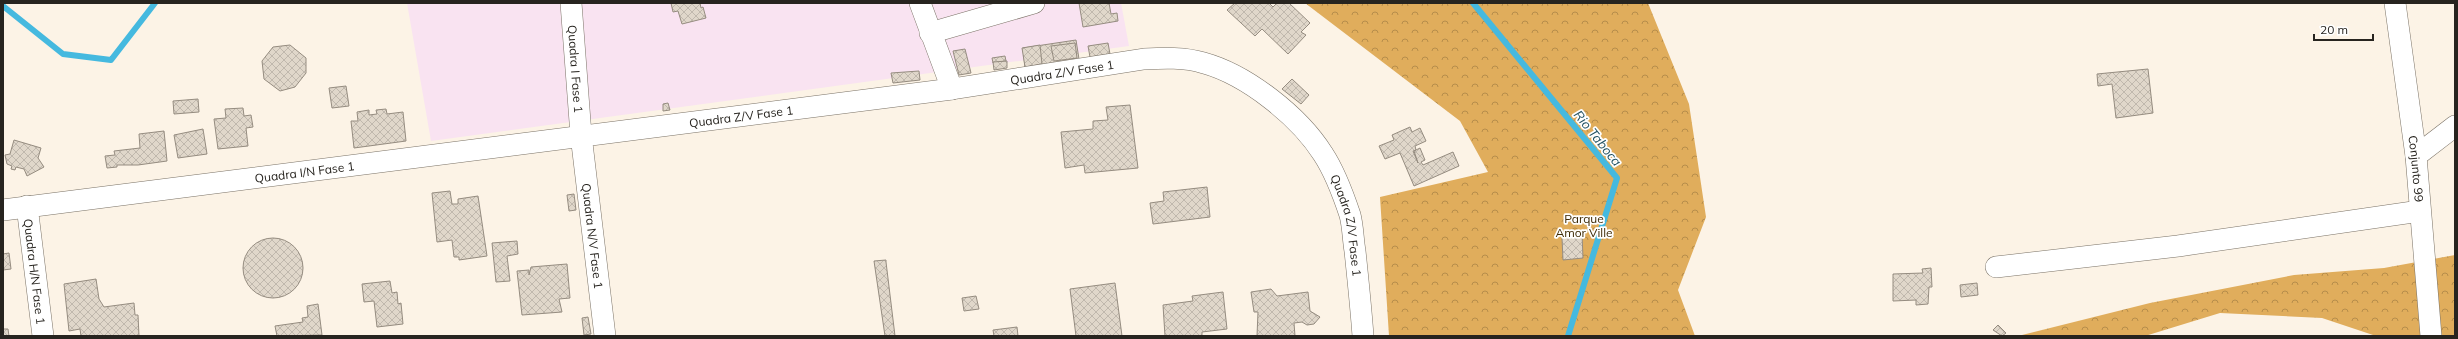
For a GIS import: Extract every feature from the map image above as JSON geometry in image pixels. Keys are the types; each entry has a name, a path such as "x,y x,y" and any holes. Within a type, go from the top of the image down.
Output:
{"street":[{"name":"Quadra I Fase 1","path":"571,3 582,135"},
{"path":"920,3 952,89"},
{"path":"930,33 1034,3"},
{"name":"Conjunto 99","path":"2395,3 2416,156 2431,336"},
{"name":"Quadra Z/V Fase 1","path":"582,135 952,89 1144,60 1167,58 1203,62 1232,73 1254,86 1308,135 1323,153 1334,173 1350,217 1361,302 1363,336"},
{"path":"2416,156 2455,126"},
{"name":"Quadra I/N Fase 1","path":"3,210 582,135"},
{"name":"Quadra N/V Fase 1","path":"582,135 605,336"},
{"name":"Quadra H/N Fase 1","path":"27,206 43,336"},
{"path":"1996,267 2178,246 2420,211"}],"shaded area":[{"path":"407,3 1121,3 1129,46 431,141"}],"green space":[{"name":"Parque Amor Ville","path":"1305,3 1648,3 1689,104 1706,217 1678,290 1695,336 1389,336 1380,197 1488,172 1460,121"},
{"path":"2455,255 2455,336 2376,336 2322,318 2220,313 2145,336 2018,336 2150,303 2294,275 2384,268"}],"building":[{"path":"671,3 700,3 701,8 703,7 706,18 682,24 678,11 673,12"},
{"path":"1079,3 1109,3 1111,14 1117,13 1118,21 1083,27"},
{"path":"1235,3 1269,3 1273,7 1277,3 1289,3 1310,23 1301,32 1306,35 1288,54 1262,29 1255,36 1227,10"},
{"path":"1076,40 1079,59 1025,67 1023,48"},
{"path":"1075,43 1077,58 1054,61 1051,46"},
{"path":"1108,43 1110,54 1090,57 1088,46"},
{"path":"290,45 306,58 306,73 295,87 280,91 264,79 262,61 273,47"},
{"path":"1040,45 1042,64 1025,67 1022,48"},
{"path":"965,49 971,73 959,75 953,51"},
{"path":"1005,56 1006,61 993,63 992,58"},
{"path":"1007,61 1007,68 994,70 993,62"},
{"path":"2148,69 2153,113 2116,118 2112,84 2098,86 2097,74"},
{"path":"919,71 920,80 893,83 891,73"},
{"path":"1292,79 1309,95 1301,104 1282,89"},
{"path":"346,86 349,106 332,108 329,88"},
{"path":"198,99 199,112 174,114 173,101"},
{"path":"668,103 670,110 663,111 663,104"},
{"path":"1130,105 1138,168 1085,173 1084,165 1065,168 1061,132 1093,129 1093,121 1108,120 1106,107"},
{"path":"243,108 244,116 251,115 253,127 246,128 248,146 218,149 214,119 226,118 225,109"},
{"path":"386,109 387,114 403,112 406,141 354,148 351,121 358,121 357,112 369,110 369,115 377,114 376,110"},
{"path":"1410,127 1412,132 1420,128 1426,141 1415,146 1416,150 1420,148 1425,160 1421,162 1423,165 1453,152 1459,166 1414,186 1400,153 1385,159 1379,146 1394,140 1392,135"},
{"path":"203,129 207,154 178,158 174,135"},
{"path":"164,131 167,161 138,165 117,165 117,167 107,168 105,156 115,155 114,151 140,148 139,134"},
{"path":"14,140 41,148 38,158 44,167 27,176 24,169 16,167 15,170 11,169 12,166 7,164 5,155 10,154"},
{"path":"1207,187 1210,217 1153,224 1150,203 1164,201 1163,192"},
{"path":"450,191 452,204 458,204 458,199 478,196 487,256 459,260 459,257 454,257 452,240 437,242 432,193"},
{"path":"574,194 576,210 569,211 567,195"},
{"path":"1582,234 1583,258 1563,260 1562,238"},
{"path":"273,238 289,243 294,247 298,252 303,268 298,284 294,289 289,293 273,298 257,293 252,289 248,284 243,268 248,252 252,247 257,243"},
{"path":"517,241 518,254 507,256 510,281 496,282 492,243"},
{"path":"9,253 11,269 3,270 3,254"},
{"path":"886,260 895,336 885,336 874,261"},
{"path":"567,264 570,298 559,299 562,312 522,315 517,271 529,270 529,275 531,267"},
{"path":"1931,268 1932,287 1929,287 1928,304 1916,305 1916,300 1893,301 1893,274 1923,273 1922,269"},
{"path":"96,279 99,299 104,307 134,303 135,315 138,315 139,336 81,336 80,329 69,331 64,284"},
{"path":"390,281 392,293 397,292 398,304 401,303 403,324 377,327 374,301 364,302 362,284"},
{"path":"1115,283 1122,336 1076,336 1070,289"},
{"path":"1977,283 1978,295 1961,297 1960,285"},
{"path":"1271,289 1277,296 1308,292 1310,311 1320,317 1314,324 1307,325 1302,322 1294,323 1295,336 1257,336 1258,312 1254,312 1251,292"},
{"path":"1223,292 1227,329 1202,332 1202,336 1165,336 1163,305 1193,301 1192,296"},
{"path":"976,296 979,309 964,311 962,298"},
{"path":"318,304 322,335 277,336 275,326 303,322 302,318 308,317 307,306"},
{"path":"588,317 591,334 584,335 582,318"},
{"path":"1998,325 2006,333 2002,336 1993,330"},
{"path":"1017,327 1018,336 994,336 993,330"},
{"path":"3,329 8,329 9,336 3,336"}],"waterway":[{"path":"3,6 63,54 111,60 155,3"},
{"name":"Rio Taboca","path":"1473,3 1617,178 1568,336"}]}
